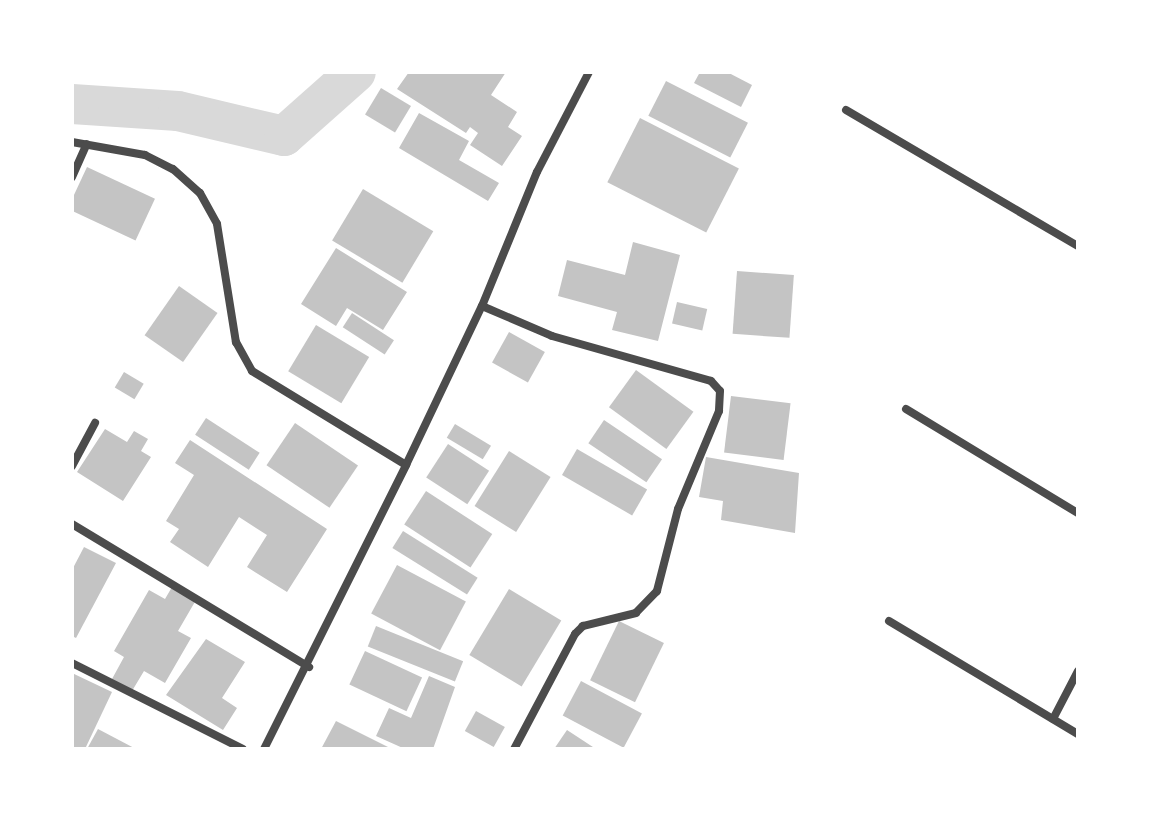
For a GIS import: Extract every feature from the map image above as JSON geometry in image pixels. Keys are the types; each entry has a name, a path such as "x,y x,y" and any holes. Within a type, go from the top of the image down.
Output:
{"street":[{"path":"264,749 309,667 406,465 482,306 510,230 589,72"},
{"path":"846,110 1078,246"},
{"path":"72,142 145,155 173,169 200,193 217,224 236,342 252,371 406,465"},
{"path":"72,177 87,144"},
{"path":"482,306 552,336 711,381 720,391 719,411 678,509 657,591 636,613 583,626 514,749"},
{"path":"906,409 1078,513"},
{"path":"72,466 95,423"},
{"path":"72,524 309,667"},
{"path":"889,621 1078,734"},
{"path":"72,663 243,749"},
{"path":"1053,719 1078,671"}],"building":[{"path":"409,72 506,72 491,95 517,112 508,127 522,136 502,166 470,145 478,133 470,127 466,133 397,89"},
{"path":"700,72 727,72 752,85 741,107 694,83"},
{"path":"666,81 748,123 730,158 648,116"},
{"path":"381,88 411,106 395,133 365,115"},
{"path":"419,113 469,141 459,160 499,183 488,201 399,148"},
{"path":"640,118 739,168 706,233 607,182"},
{"path":"87,167 155,199 136,240 72,211 72,199"},
{"path":"363,189 433,231 402,283 332,240"},
{"path":"633,242 680,255 658,341 612,330 617,312 558,296 567,260 625,275"},
{"path":"336,248 407,292 383,330 347,308 336,326 301,304"},
{"path":"737,271 794,275 789,338 733,334"},
{"path":"179,286 218,313 183,362 145,335"},
{"path":"677,302 707,309 702,330 672,323"},
{"path":"352,313 394,340 385,354 343,327"},
{"path":"316,325 369,357 341,403 288,371"},
{"path":"509,332 545,352 528,382 492,363"},
{"path":"636,370 693,412 666,449 609,407"},
{"path":"124,372 144,384 134,399 115,387"},
{"path":"731,396 791,403 784,460 724,453"},
{"path":"206,418 260,453 249,470 195,435"},
{"path":"604,420 662,459 646,482 588,443"},
{"path":"295,423 358,465 329,508 266,465"},
{"path":"455,424 491,446 483,459 447,438"},
{"path":"105,429 127,442 134,431 148,439 141,451 151,457 123,501 77,472"},
{"path":"190,440 327,529 287,592 247,567 267,535 239,517 208,567 170,542 179,529 166,521 194,475 175,463"},
{"path":"448,444 489,471 467,504 426,478"},
{"path":"577,449 647,490 632,515 562,475"},
{"path":"509,451 551,477 516,532 475,506"},
{"path":"706,457 799,473 795,533 721,520 723,501 699,497"},
{"path":"426,491 492,534 470,568 404,525"},
{"path":"403,531 478,578 467,595 392,548"},
{"path":"84,547 116,563 76,638 72,636 72,570"},
{"path":"397,565 466,602 440,650 371,614"},
{"path":"172,587 196,600 178,631 191,638 165,683 144,671 132,691 112,679 124,657 114,651 149,590 165,599"},
{"path":"509,589 561,620 522,686 469,655"},
{"path":"619,621 664,643 635,702 590,680"},
{"path":"376,626 463,661 455,682 368,646"},
{"path":"206,639 245,662 222,698 237,708 223,730 166,695"},
{"path":"365,651 422,678 406,711 349,685"},
{"path":"72,673 112,692 85,749 72,749"},
{"path":"429,676 455,687 433,749 405,749 376,736 389,708 411,718"},
{"path":"581,681 642,713 624,748 563,715"},
{"path":"476,711 505,727 494,747 465,731"},
{"path":"336,721 392,749 321,749"},
{"path":"98,729 136,749 87,749"},
{"path":"567,730 596,749 554,749"}],"waterway":[{"path":"72,104 178,111 284,136 356,72"}]}
